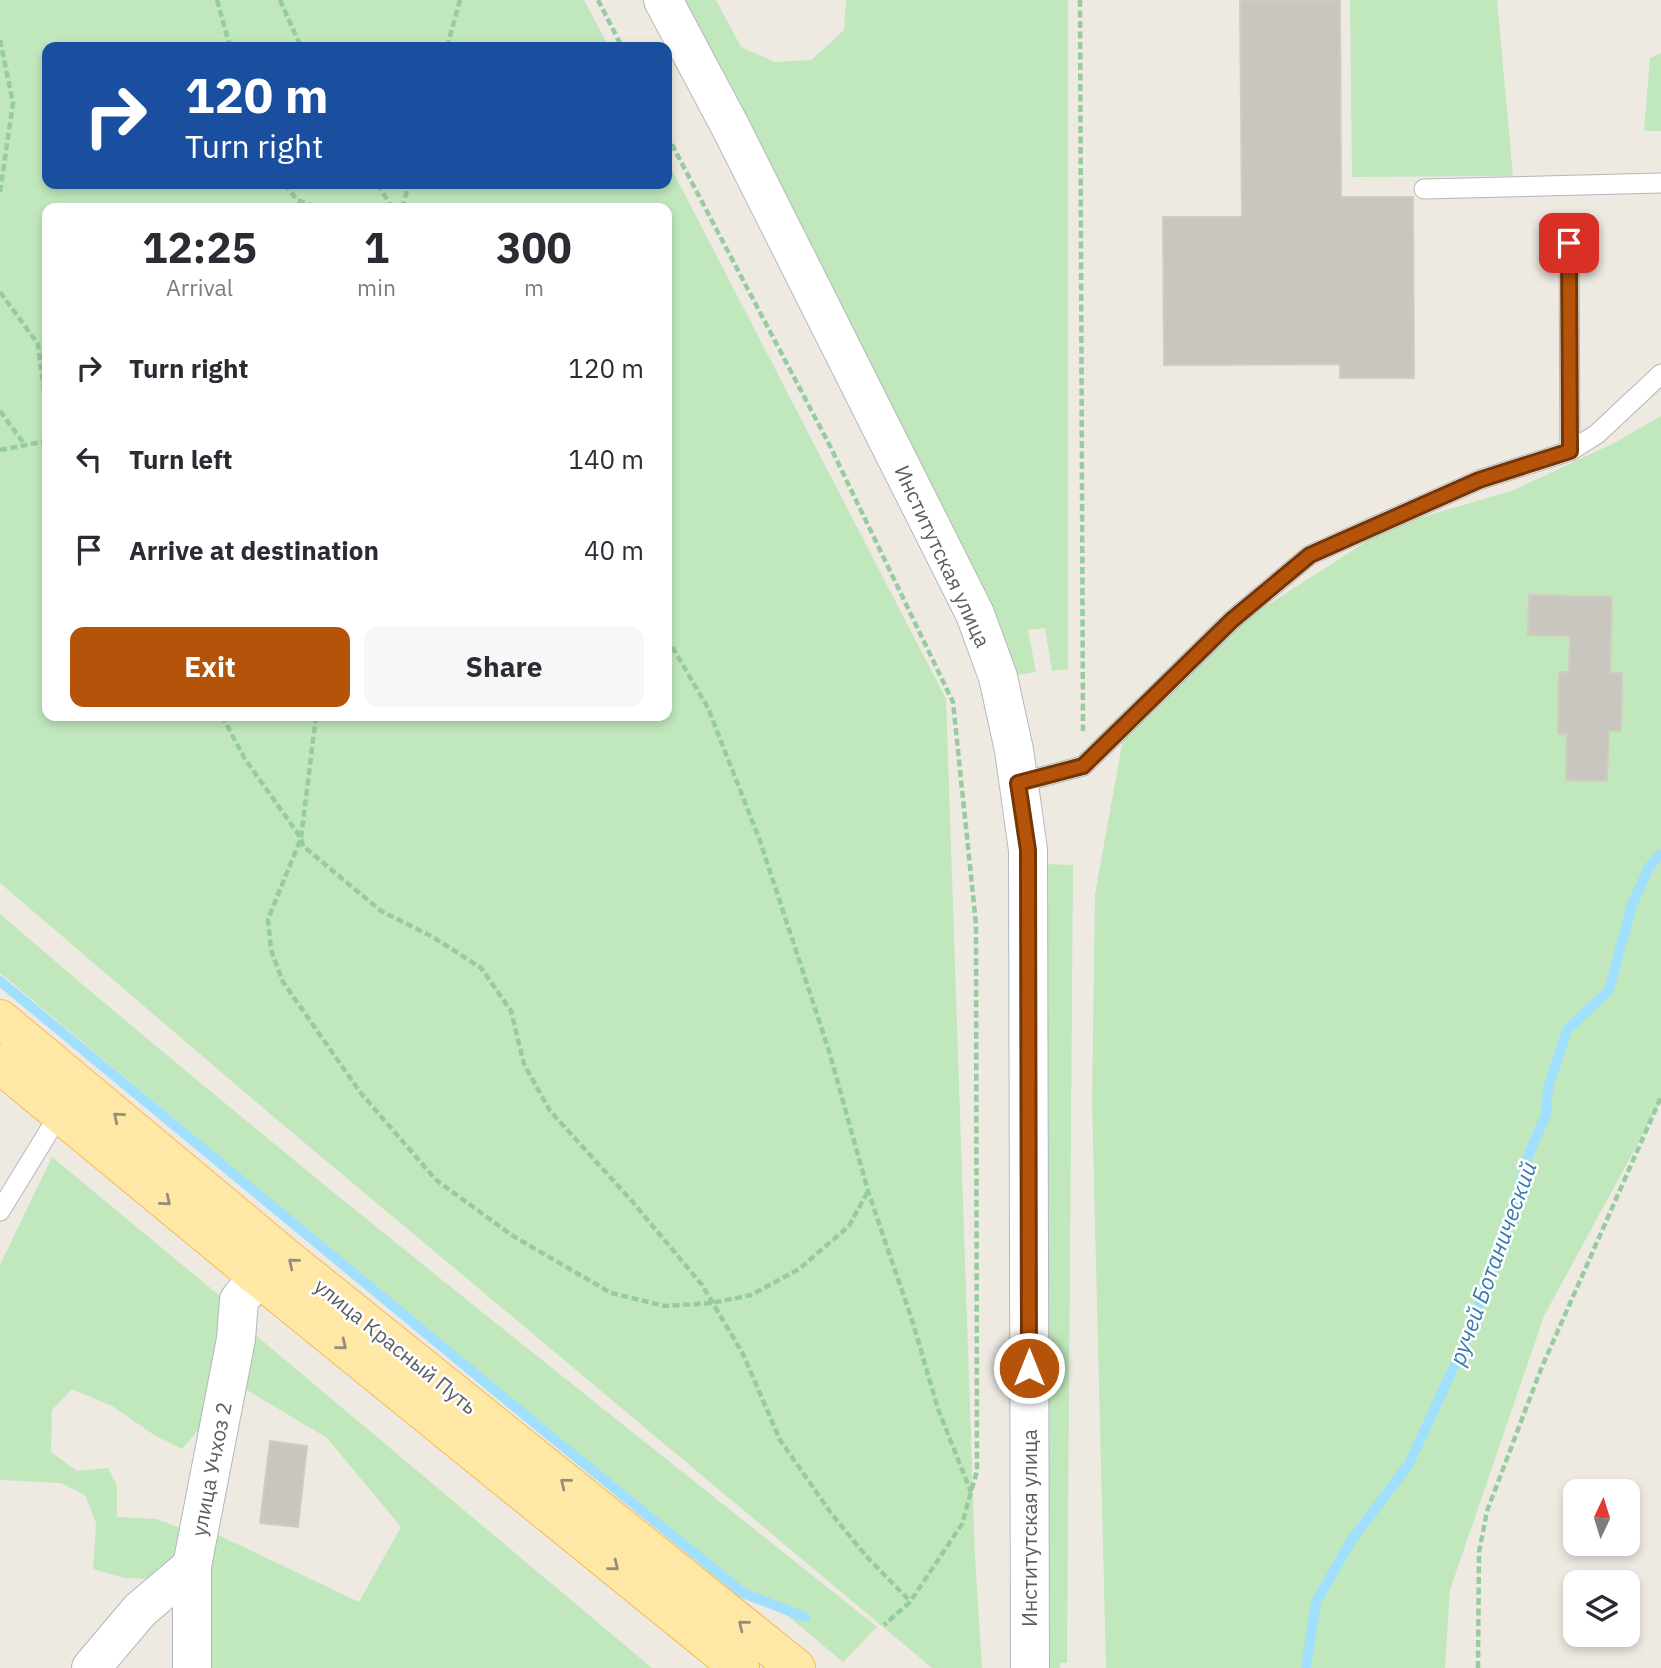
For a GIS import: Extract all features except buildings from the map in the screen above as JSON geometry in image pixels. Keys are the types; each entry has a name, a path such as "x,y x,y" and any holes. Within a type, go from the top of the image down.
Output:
{"main road":[{"name":"улица Красный Путь","path":"0,1019 285,1257 796,1668"},
{"name":"улица Красный Путь","path":"0,1064 740,1668"}],"street":[{"name":"Институтская улица","path":"663,0 730,126 975,614 998,677 1028,850 1030,1668"},
{"name":"улица Учхоз 2","path":"192,1668 192,1566 236,1339 239,1300 258,1277"},
{"path":"91,1668 140,1610 192,1566"}],"lane":[{"path":"1424,189 1661,183"},
{"path":"1569,243 1570,451"},
{"path":"1018,783 1083,766 1232,620 1310,555 1479,480 1570,451 1597,435 1661,374"},
{"path":"0,1210 60,1113"}],"path":[{"path":"217,0 229,42"},
{"path":"280,0 299,42"},
{"path":"448,42 460,0"},
{"path":"598,0 619,42"},
{"path":"1080,0 1083,766"},
{"path":"0,40 13,103 0,192"},
{"path":"672,145 830,446 953,702 976,924 976,1471 962,1524 910,1602 884,1625"},
{"path":"289,189 297,200 306,203"},
{"path":"0,292 38,344 42,375"},
{"path":"0,411 25,445"},
{"path":"0,450 42,442"},
{"path":"672,647 708,708 760,841 829,1051 868,1191 913,1323 938,1409 971,1492"},
{"path":"225,721 245,759 301,838 303,846 381,911 433,937 481,968 511,1011 524,1064 550,1111 631,1200 702,1285 743,1354 780,1440 831,1513 865,1555 910,1602"},
{"path":"315,721 301,838 268,919 271,950 283,982 360,1091 436,1180 513,1236 611,1293 665,1306 712,1303 751,1295 799,1269 849,1226 868,1191"},
{"path":"1478,1668 1479,1552 1487,1511 1541,1369 1661,1097"}],"green space":[{"path":"0,0 584,0 606,42 42,42 42,189 672,189 672,170 946,699 975,1557 982,1668 932,1668 275,1118 0,883"},
{"path":"680,0 716,0 741,47 775,62 811,60 844,30 846,0 1068,0 1068,669 1052,671 1045,628 1028,630 1036,672 1018,675"},
{"path":"1350,0 1497,0 1513,176 1352,177"},
{"path":"1661,53 1661,131 1644,131 1650,58"},
{"path":"1661,416 1661,1101 1544,1316 1450,1590 1445,1668 1106,1668 1092,1103 1095,894 1123,739 1241,622 1389,527 1514,490 1616,442"},
{"path":"1044,864 1073,865 1067,1663 1060,1663 1060,1668 1044,1668"},
{"path":"0,914 326,1186 877,1627 843,1662 776,1606 737,1589 0,973"},
{"path":"52,1157 232,1306 199,1429 182,1449 154,1435 114,1407 72,1389 52,1410 51,1452 77,1471 108,1468 117,1486 117,1517 157,1519 185,1530 179,1580 124,1578 93,1569 96,1523 85,1495 61,1483 0,1480 0,1265"},
{"path":"253,1333 652,1668 202,1668 214,1533 359,1602 401,1527 327,1438 242,1387"}],"waterway":[{"name":"ручей Ботанический","path":"1306,1668 1316,1602 1351,1541 1409,1464 1468,1336 1508,1225 1527,1159 1546,1114 1548,1087 1567,1030 1609,990 1632,905 1649,867 1661,854"},
{"path":"0,981 743,1593 805,1617"}],"route":[{"path":"1029,1368 1028,850 1018,783 1083,766 1232,620 1310,555 1479,480 1570,451 1569,243"}]}
